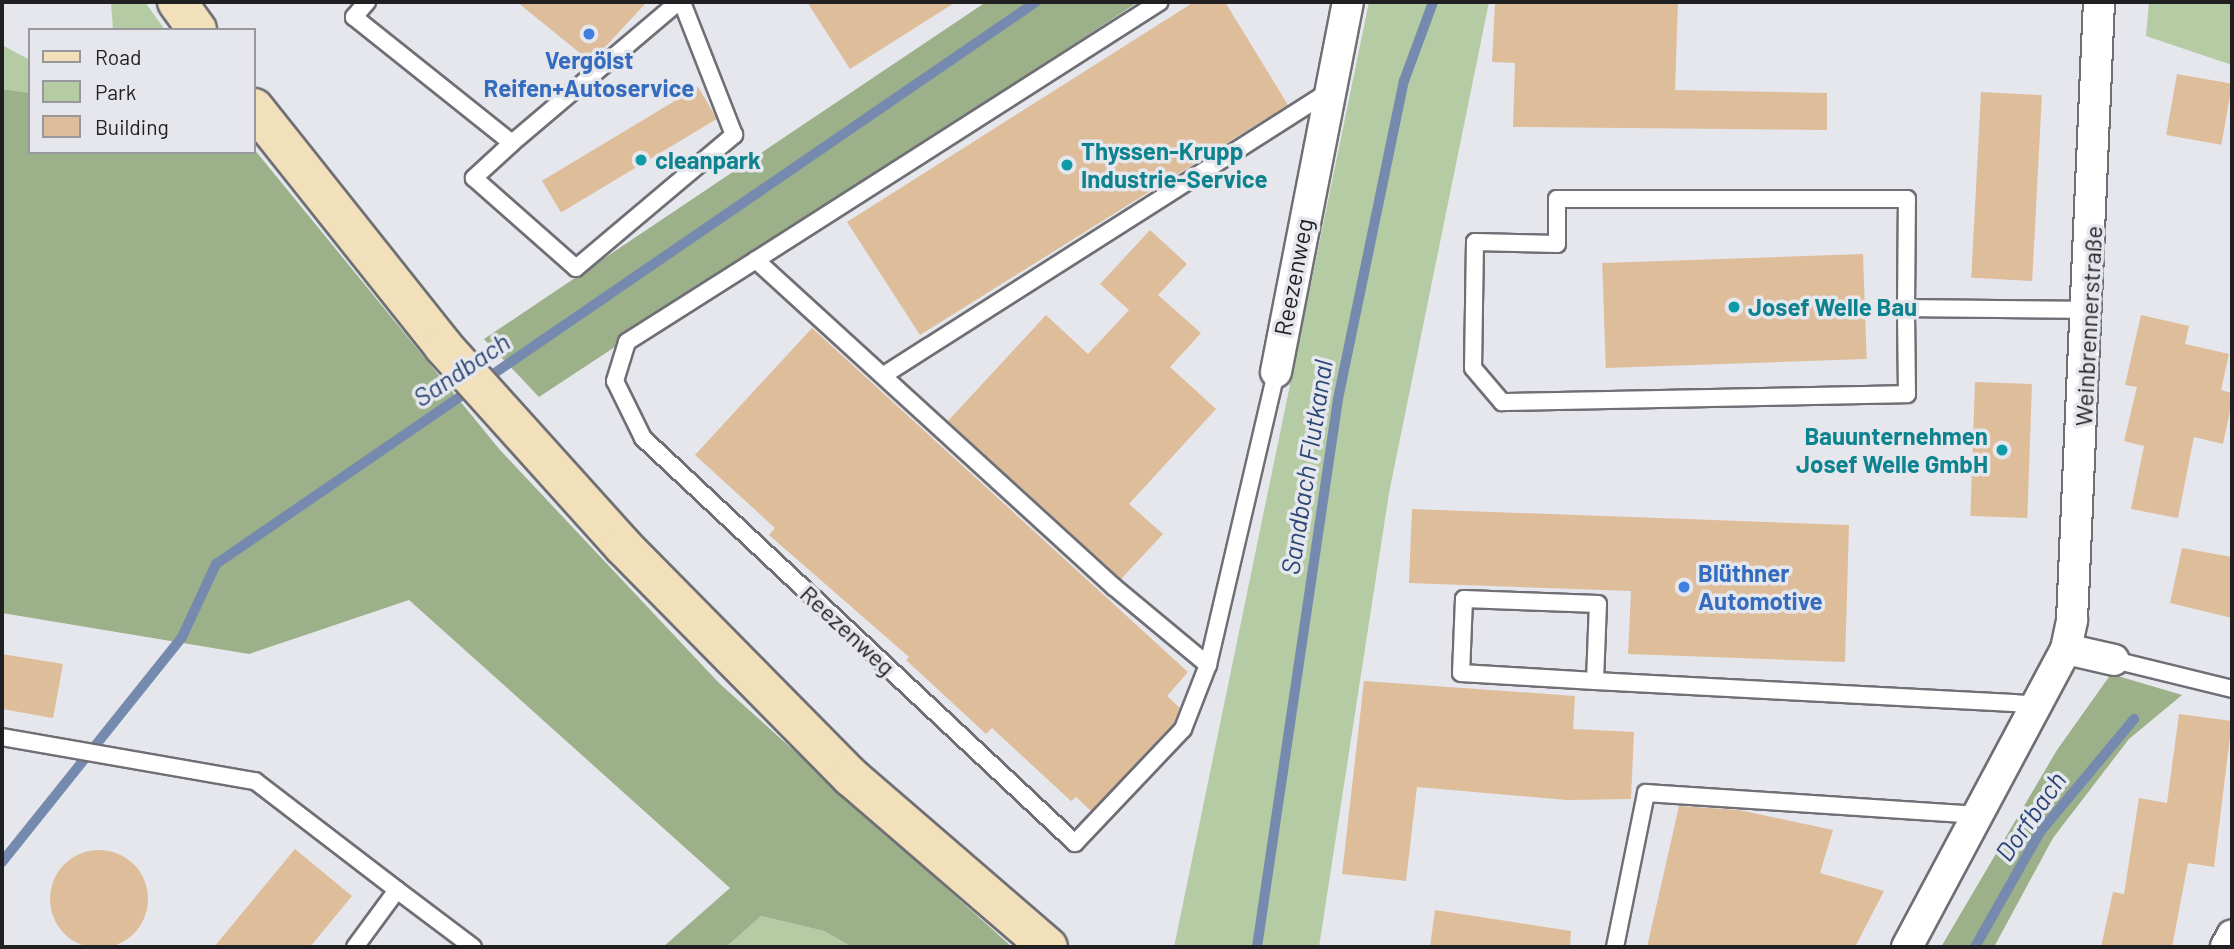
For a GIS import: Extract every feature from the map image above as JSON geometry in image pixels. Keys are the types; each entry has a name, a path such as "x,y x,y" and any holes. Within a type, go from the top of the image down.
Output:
{"main road":[{"path":"177,2 196,28"},
{"path":"256,111 443,346 623,546 851,777 1048,947"}],"street":[{"name":"Reezenweg","path":"1276,372 1328,92 1348,2"},
{"name":"Weinbrennerstraße","path":"1907,947 2066,649 2072,620 2090,310 2099,2"},
{"path":"2066,649 2114,660"},
{"path":"2226,947 2232,935"}],"lane":[{"path":"367,2 354,17 512,144"},
{"path":"680,2 734,135 576,268 474,178 680,2"},
{"name":"Reezenweg","path":"1158,2 627,342 615,381 643,438 1075,843 1184,729 1208,665 1276,372"},
{"path":"884,375 1328,92"},
{"path":"1557,199 1907,199 1906,308 1907,394 1502,402 1473,368 1475,242 1557,244 1557,199"},
{"path":"756,260 1114,587 1208,665"},
{"path":"1906,308 2090,310"},
{"path":"1595,681 1598,604 1464,599 1461,673 1595,681 2037,705"},
{"path":"2114,660 2232,689"},
{"path":"2,737 122,755 255,781 473,947"},
{"path":"1615,947 1646,793 1978,816"},
{"path":"355,947 397,890"}],"green space":[{"path":"111,2 145,2 164,28 113,28"},
{"path":"986,2 1138,2 539,397 484,339"},
{"path":"1369,2 1489,2 1389,493 1319,947 1174,947"},
{"path":"2149,2 2232,2 2232,65 2146,36"},
{"path":"2,45 28,59 28,93 2,89"},
{"path":"2,89 28,93 28,154 256,154 256,151 500,450 719,683 1012,947 852,947 824,931 761,916 726,947 663,947 730,888 409,600 249,654 2,613"},
{"path":"2111,674 2182,695 2129,739 2053,838 1994,947 1941,947 2057,750"},
{"path":"761,916 824,931 852,947 726,947"}],"building":[{"name":"Vergölst Reifen+Autoservice","path":"517,2 647,2 591,62"},
{"path":"807,2 956,2 850,69"},
{"name":"Thyssen-Krupp Industrie-Service","path":"1194,2 1225,2 1288,105 920,335 847,222"},
{"path":"1495,2 1678,2 1675,90 1827,93 1827,130 1513,127 1515,63 1492,62"},
{"path":"2177,74 2232,84 2221,145 2166,135"},
{"path":"698,87 717,119 561,212 542,181"},
{"name":"Josef Welle Bau","path":"1981,92 2042,95 2032,281 1971,278"},
{"path":"1150,230 1187,264 1158,295 1201,333 1170,367 1216,409 1129,504 1163,534 1121,579 948,421 1046,315 1088,354 1129,310 1100,284"},
{"name":"Josef Welle Bau","path":"1863,254 1867,359 1606,368 1602,263"},
{"path":"2141,315 2189,326 2185,344 2229,354 2221,390 2232,393 2232,402 2223,444 2194,437 2178,518 2131,509 2144,446 2124,441 2137,387 2125,385"},
{"path":"812,328 1188,672 1167,696 1180,708 1174,723 1091,811 1076,797 1071,801 992,728 986,734 906,660 909,657 769,535 775,528 695,455"},
{"name":"Bauunternehmen Josef Welle GmbH","path":"1975,382 2032,384 2027,518 1970,516"},
{"name":"Blüthner Automotive","path":"1412,509 1849,525 1845,662 1628,654 1631,591 1409,583"},
{"path":"2182,548 2232,557 2232,618 2170,603"},
{"path":"2,654 63,664 53,718 2,709"},
{"path":"1364,681 1575,696 1573,729 1634,732 1631,799 1567,800 1417,787 1406,881 1342,874"},
{"path":"2179,714 2232,721 2214,867 2188,863 2172,947 2101,947 2113,892 2124,894 2139,798 2167,803"},
{"path":"1679,806 1739,810 1833,830 1820,873 1884,891 1855,947 1647,947"},
{"path":"295,849 352,896 310,947 214,947"},
{"path":"99,850 118,854 133,865 144,880 148,899 144,918 133,933 118,944 99,948 80,944 65,933 54,918 50,899 54,880 65,865 80,854"},
{"path":"1435,910 1571,931 1570,947 1430,947"}],"waterway":[{"name":"Sandbach","path":"2,862 182,637 216,564 1036,2"},
{"name":"Sandbach Flutkanal","path":"1257,947 1338,399 1404,81 1433,2"},
{"name":"Dorfbach","path":"1975,947 2040,832 2134,719"}],"place":[{"name":"Vergölst Reifen+Autoservice","path":"589,34"},
{"name":"cleanpark","path":"641,160"},
{"name":"Thyssen-Krupp Industrie-Service","path":"1067,165"},
{"name":"Josef Welle Bau","path":"1734,307"},
{"name":"Bauunternehmen Josef Welle GmbH","path":"2002,450"},
{"name":"Blüthner Automotive","path":"1684,587"}]}
